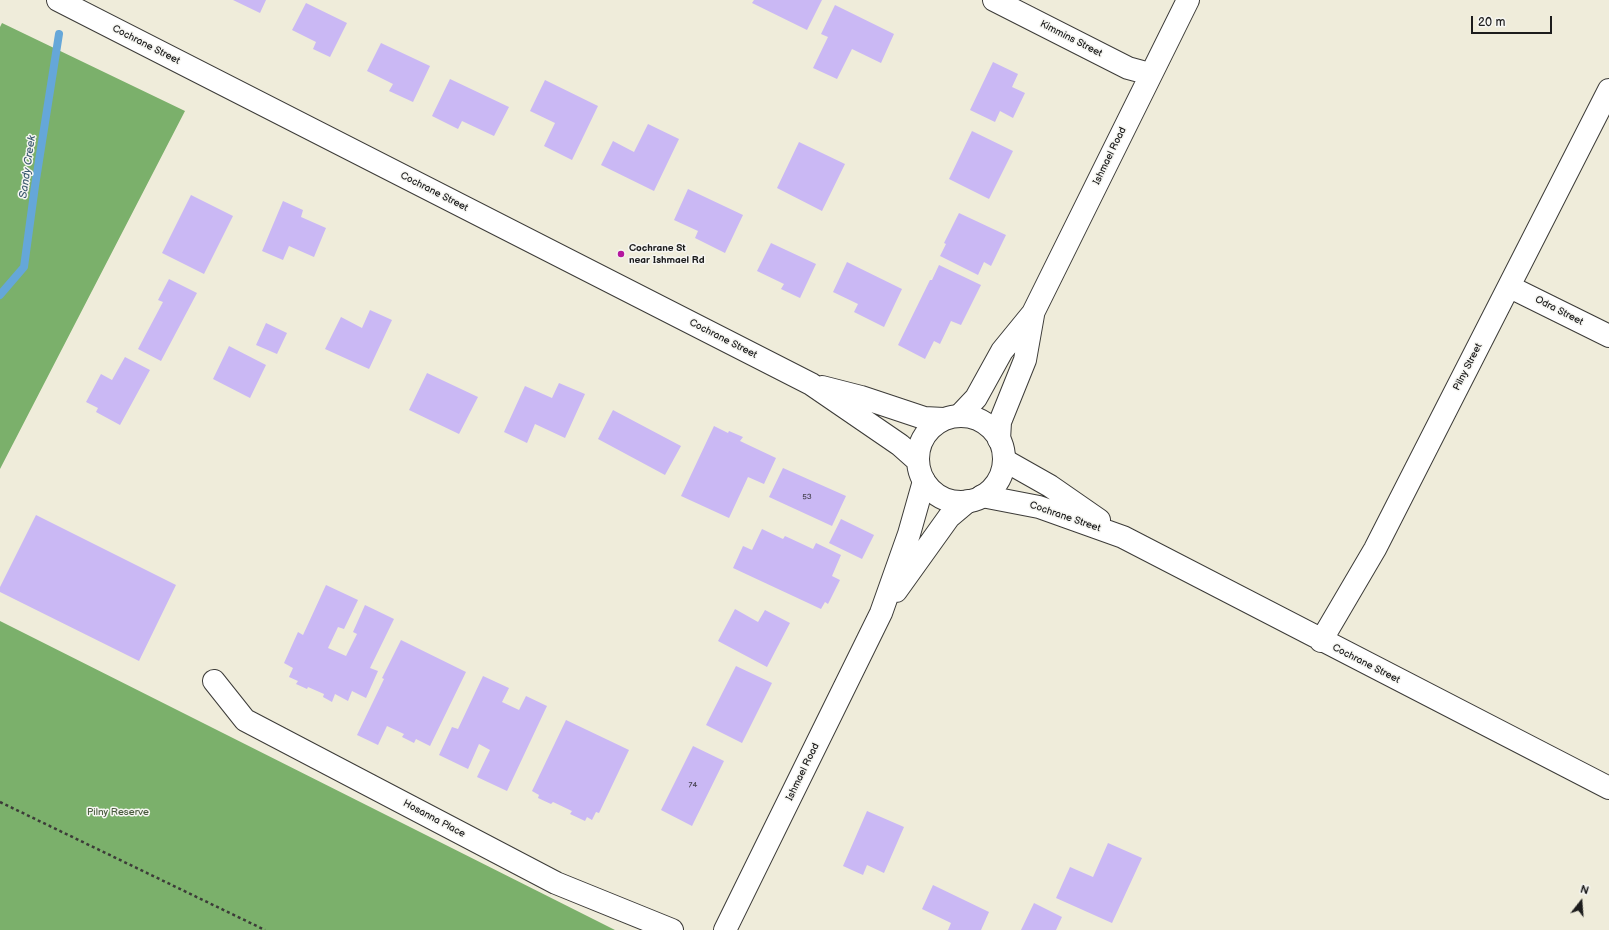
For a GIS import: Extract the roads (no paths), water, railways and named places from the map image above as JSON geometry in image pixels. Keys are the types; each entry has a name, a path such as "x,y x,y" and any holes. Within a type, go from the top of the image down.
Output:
{"street":[{"name":"Cochrane Street","path":"58,0 811,384 900,445 921,471"},
{"name":"Kimmins Street","path":"994,0 1128,68 1150,74"},
{"name":"Ishmael Road","path":"952,418 976,398 1002,350 1033,313 1150,74 1188,0"},
{"name":"Pilny Street","path":"1321,641 1375,549 1510,287 1609,90"},
{"name":"Odra Street","path":"1510,287 1609,336"},
{"name":"Ishmael Road","path":"1002,450 1000,422 1025,360 1033,313"},
{"name":"Cochrane Street","path":"811,384 862,396 924,418 952,418"},
{"path":"952,418 971,418 983,422 992,430 1002,450 1001,474 994,486 975,498 955,501 943,498 932,490 921,471 919,447 926,433 934,425 952,418"},
{"name":"Cochrane Street","path":"1002,450 1050,486 1123,537 1321,641 1609,788"},
{"name":"Ishmael Road","path":"725,930 881,613 909,534 921,471"},
{"name":"Cochrane Street","path":"975,498 997,497 1039,507 1123,537"},
{"name":"Ishmael Road","path":"881,613 949,517 975,498"},
{"name":"Hosanna Place","path":"214,681 245,720 556,883 672,930"}],"waterway":[{"name":"Sandy Creek","path":"0,295 24,267 59,34"}],"place":[{"name":"Cochrane St near Ishmael Rd","path":"621,254"}],"park label":[{"name":"Pilny Reserve","path":"118,812"}]}
